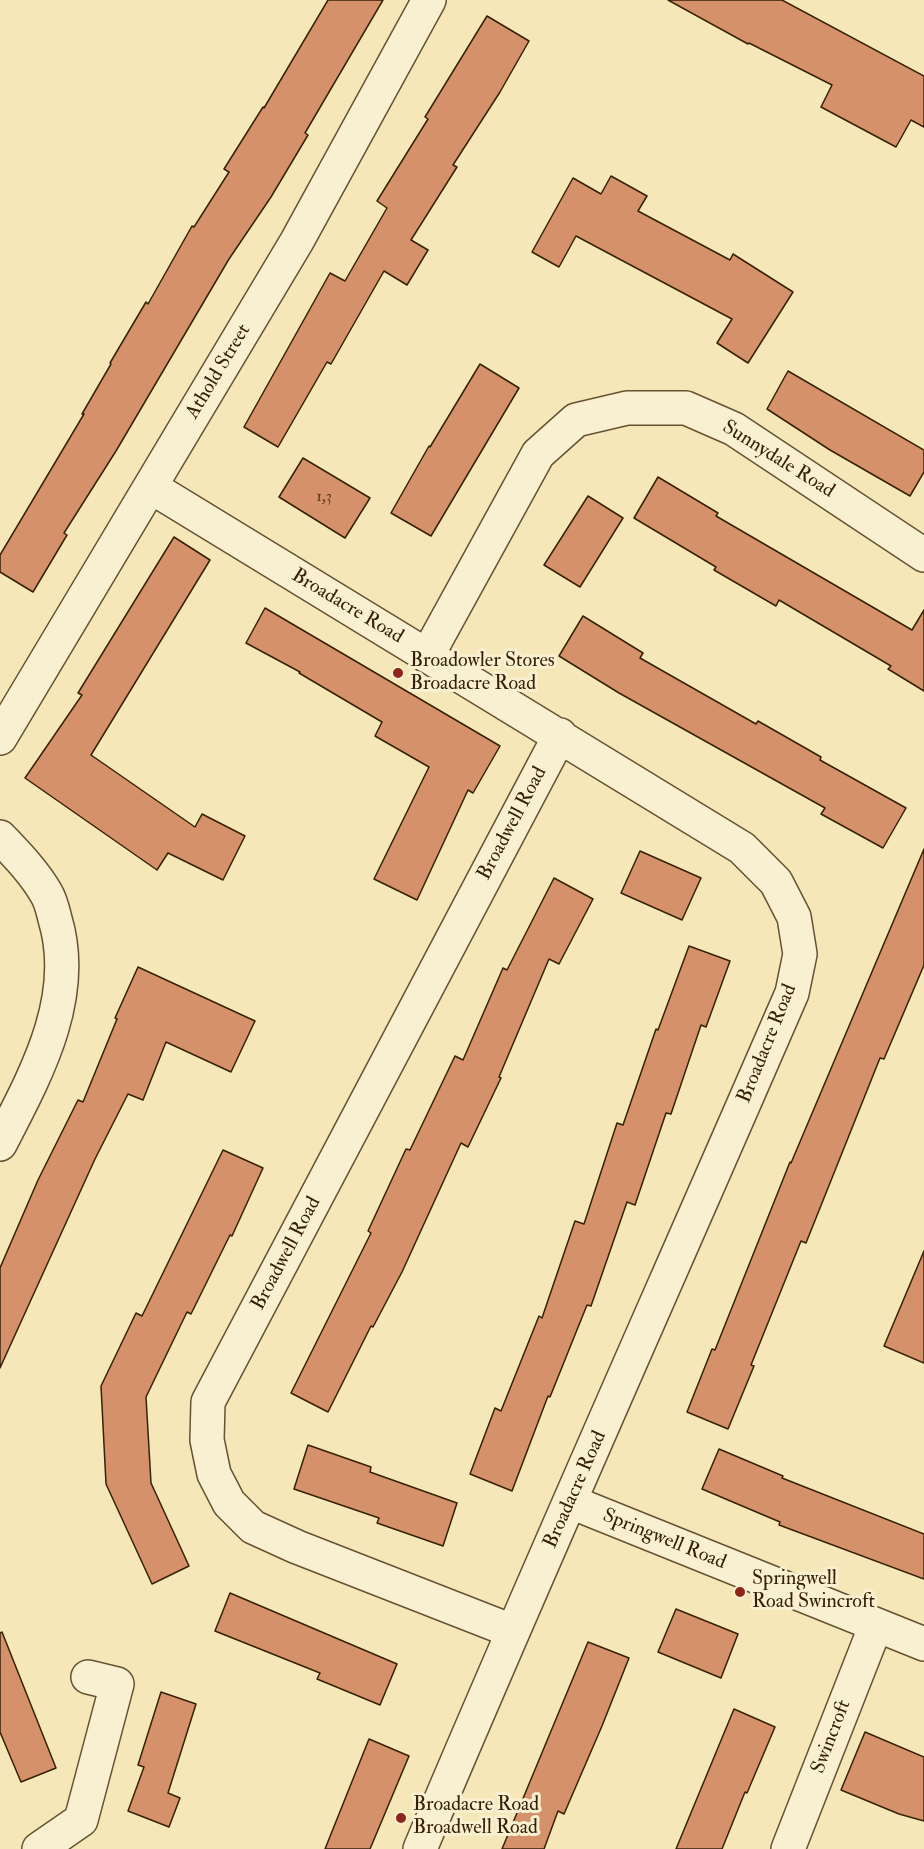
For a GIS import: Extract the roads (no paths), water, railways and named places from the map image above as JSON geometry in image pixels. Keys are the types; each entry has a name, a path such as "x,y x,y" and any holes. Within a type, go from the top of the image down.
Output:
{"street":[{"name":"Athold Street","path":"0,738 297,241 429,0"},
{"name":"Sunnydale Road","path":"427,656 538,454 576,420 627,408 686,408 734,429 924,555"},
{"name":"Broadacre Road","path":"151,487 742,848 776,882 794,917 800,954 792,993 571,1502 512,1631 420,1849"},
{"name":"Broadwell Road","path":"512,1631 297,1547 253,1527 229,1503 214,1474 207,1440 208,1402 560,735"},
{"path":"0,837 26,864 48,895 59,931 62,968 58,1004 49,1041 33,1081 0,1144"},
{"name":"Springwell Road","path":"571,1502 924,1644"},
{"name":"Swincroft","path":"788,1849 876,1625"},
{"path":"39,1849 81,1820 117,1684 88,1677"}],"place":[{"name":"Broadowler Stores Broadacre Road","path":"398,673"},
{"name":"Springwell Road Swincroft","path":"740,1592"},
{"name":"Broadacre Road Broadwell Road","path":"401,1818"}]}
